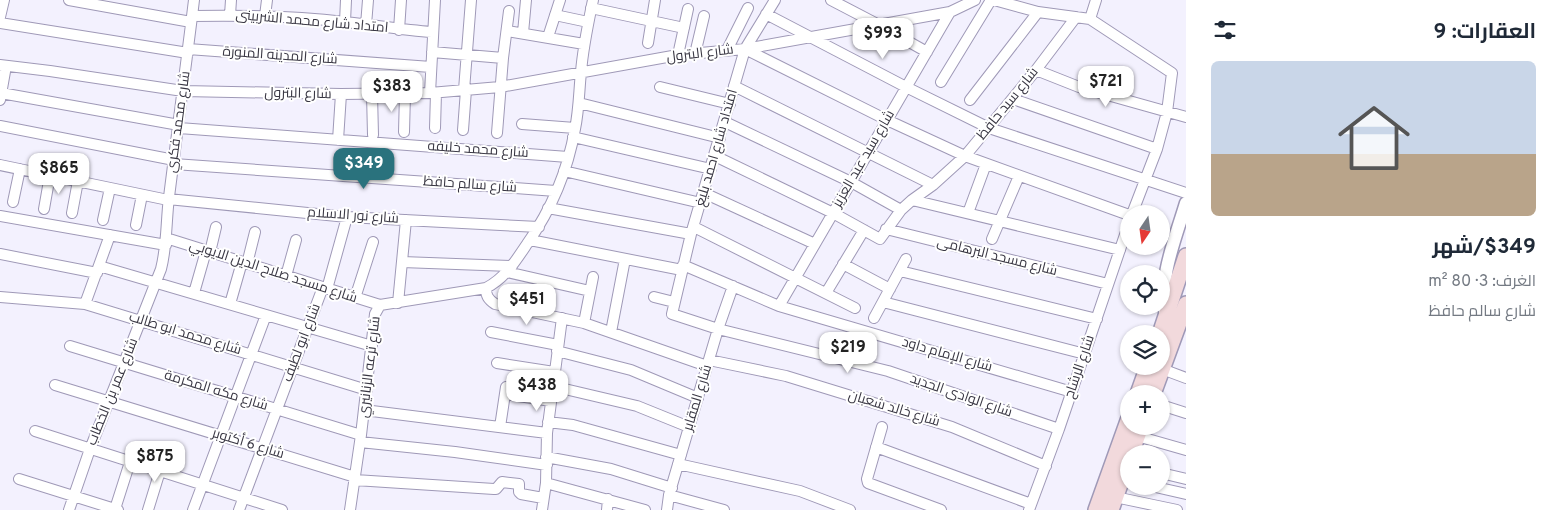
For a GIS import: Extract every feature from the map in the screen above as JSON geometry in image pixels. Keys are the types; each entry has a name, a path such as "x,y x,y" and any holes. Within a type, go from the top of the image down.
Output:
{"main road":[{"path":"1179,325 1186,256"},
{"path":"1170,341 1179,325 1186,304"},
{"path":"1096,510 1123,435"},
{"path":"1113,503 1120,490"}],"street":[{"path":"0,17 4,0"},
{"name":"امتداد شارع محمد الشربينى","path":"70,0 192,19 230,15 265,16 345,22 399,30 432,32"},
{"name":"شارع محمد فكري","path":"166,241 168,200 194,0"},
{"path":"230,15 231,0"},
{"path":"265,16 267,0"},
{"path":"345,22 346,0"},
{"path":"366,25 368,0"},
{"path":"399,30 400,0"},
{"path":"435,0 431,67 435,128"},
{"path":"463,130 471,0"},
{"path":"524,33 526,0"},
{"path":"548,37 560,0"},
{"path":"648,43 655,0"},
{"name":"امتداد شارع احمد بليغ","path":"674,302 745,49 775,0"},
{"path":"831,0 927,52"},
{"name":"شارع البترول","path":"3,66 50,71 183,91 342,94 433,93 500,87 678,55 745,49 950,12 975,0"},
{"path":"995,0 1013,0"},
{"path":"995,0 1038,12 1090,19 1172,73 1167,112 1157,149 1134,205"},
{"path":"942,82 995,0"},
{"path":"1090,19 1096,0"},
{"path":"592,4 652,22 684,28"},
{"name":"شارع ترعه الزنانيري","path":"351,510 375,314 380,306 486,288 510,269 539,227 564,170 574,133 579,103 584,44 592,4"},
{"path":"728,50 748,8"},
{"path":"678,55 688,9"},
{"path":"498,133 500,87 509,11"},
{"name":"شارع سيد عبد العزيز","path":"779,306 950,12"},
{"path":"970,100 1038,12"},
{"path":"766,14 989,128 1146,178 1186,193"},
{"path":"555,15 588,22"},
{"path":"695,54 704,16"},
{"name":"شارع سيد حافظ","path":"864,230 880,239 901,210 933,185 965,156 1013,99 1076,17"},
{"name":"شارع المدينه المنورة","path":"0,23 188,51 431,67"},
{"path":"507,31 584,44"},
{"path":"745,49 887,120 965,156 1120,211"},
{"path":"432,52 503,58"},
{"path":"1,96 3,66"},
{"path":"1036,70 1079,87 1186,117"},
{"path":"734,86 933,185"},
{"path":"660,87 730,104"},
{"path":"338,140 342,94"},
{"path":"372,94 373,135"},
{"path":"404,132 405,94"},
{"name":"شارع محمد خليفه","path":"1,96 179,127 568,157"},
{"path":"1013,99 1157,149"},
{"path":"579,103 720,138"},
{"path":"724,122 851,182 901,210"},
{"path":"522,124 574,133 711,170"},
{"name":"شارع سالم حافظ","path":"0,126 174,162 556,191"},
{"path":"715,156 864,230 826,293"},
{"path":"968,213 986,164"},
{"name":"شارع نور الاسلام","path":"0,165 168,200 347,217 539,227"},
{"path":"13,202 20,169"},
{"path":"564,170 703,198 815,244"},
{"path":"44,209 50,175"},
{"path":"992,239 1019,176"},
{"path":"72,213 78,181"},
{"path":"104,220 110,188"},
{"path":"136,225 142,195"},
{"path":"912,200 1120,250"},
{"path":"1179,325 1163,296 1165,274 1186,203"},
{"path":"548,208 693,230 855,308"},
{"name":"شارع مسجد صلاح الدين الايوبي","path":"0,216 110,235 166,241 208,251 380,306"},
{"name":"شارع ابو لطيف","path":"239,510 292,367 325,288 347,217"},
{"path":"398,303 406,220"},
{"path":"194,293 216,227"},
{"name":"شارع مسجد البرهامى","path":"886,229 1108,284"},
{"path":"230,304 255,232"},
{"path":"85,304 110,235"},
{"path":"286,276 296,240"},
{"name":"شارع الإمام داود","path":"530,240 625,259 683,268 733,286 779,306 1072,392"},
{"name":"شارع عمر بن الخطاب","path":"69,510 90,449 161,270 166,241"},
{"path":"355,298 373,242"},
{"name":"شارع الرشاح","path":"1030,507 1072,392 1120,250"},
{"path":"0,254 98,269 156,282 372,346"},
{"path":"611,332 625,259"},
{"path":"874,318 906,259"},
{"path":"402,262 510,269 590,291"},
{"path":"843,264 890,289"},
{"path":"900,271 1097,319"},
{"path":"584,323 593,277"},
{"name":"شارع المقابر","path":"667,510 670,492 689,426 733,286"},
{"name":"شارع خالد شعبان","path":"486,288 489,300 495,304 584,323 708,363 786,376 952,428 1046,466"},
{"name":"شارع محمد ابو طالب","path":"0,297 85,304 367,390"},
{"path":"654,297 674,302"},
{"name":"شارع الوادى الجديد","path":"674,302 671,312 673,316 888,371 1059,429"},
{"path":"882,302 1085,354"},
{"path":"193,510 266,315"},
{"path":"542,510 546,483 548,422 562,318"},
{"path":"491,332 557,348 631,370 698,398"},
{"name":"شارع مكه المكرمة","path":"70,346 277,410 361,439 455,452 611,469 724,510"},
{"path":"497,363 554,372"},
{"path":"1170,373 1186,378"},
{"name":"شارع 6 أكتوبر","path":"55,385 355,478 494,489 504,482 519,484 520,494 543,498"},
{"path":"552,386 637,406 689,426"},
{"path":"500,427 506,391 551,401"},
{"path":"1170,408 1186,413"},
{"path":"364,410 547,433"},
{"path":"548,422 573,425 680,460 800,491 850,510"},
{"path":"882,427 867,479 869,484 942,510"},
{"path":"35,432 282,510"},
{"path":"1149,435 1186,450"},
{"path":"876,447 1030,507"},
{"path":"19,480 116,510 130,462"},
{"path":"148,510 160,471"},
{"path":"1170,475 1186,479"},
{"path":"546,483 645,510"},
{"path":"1170,490 1186,494"},
{"path":"607,510 608,499"},
{"path":"1113,503 1177,510"}]}
